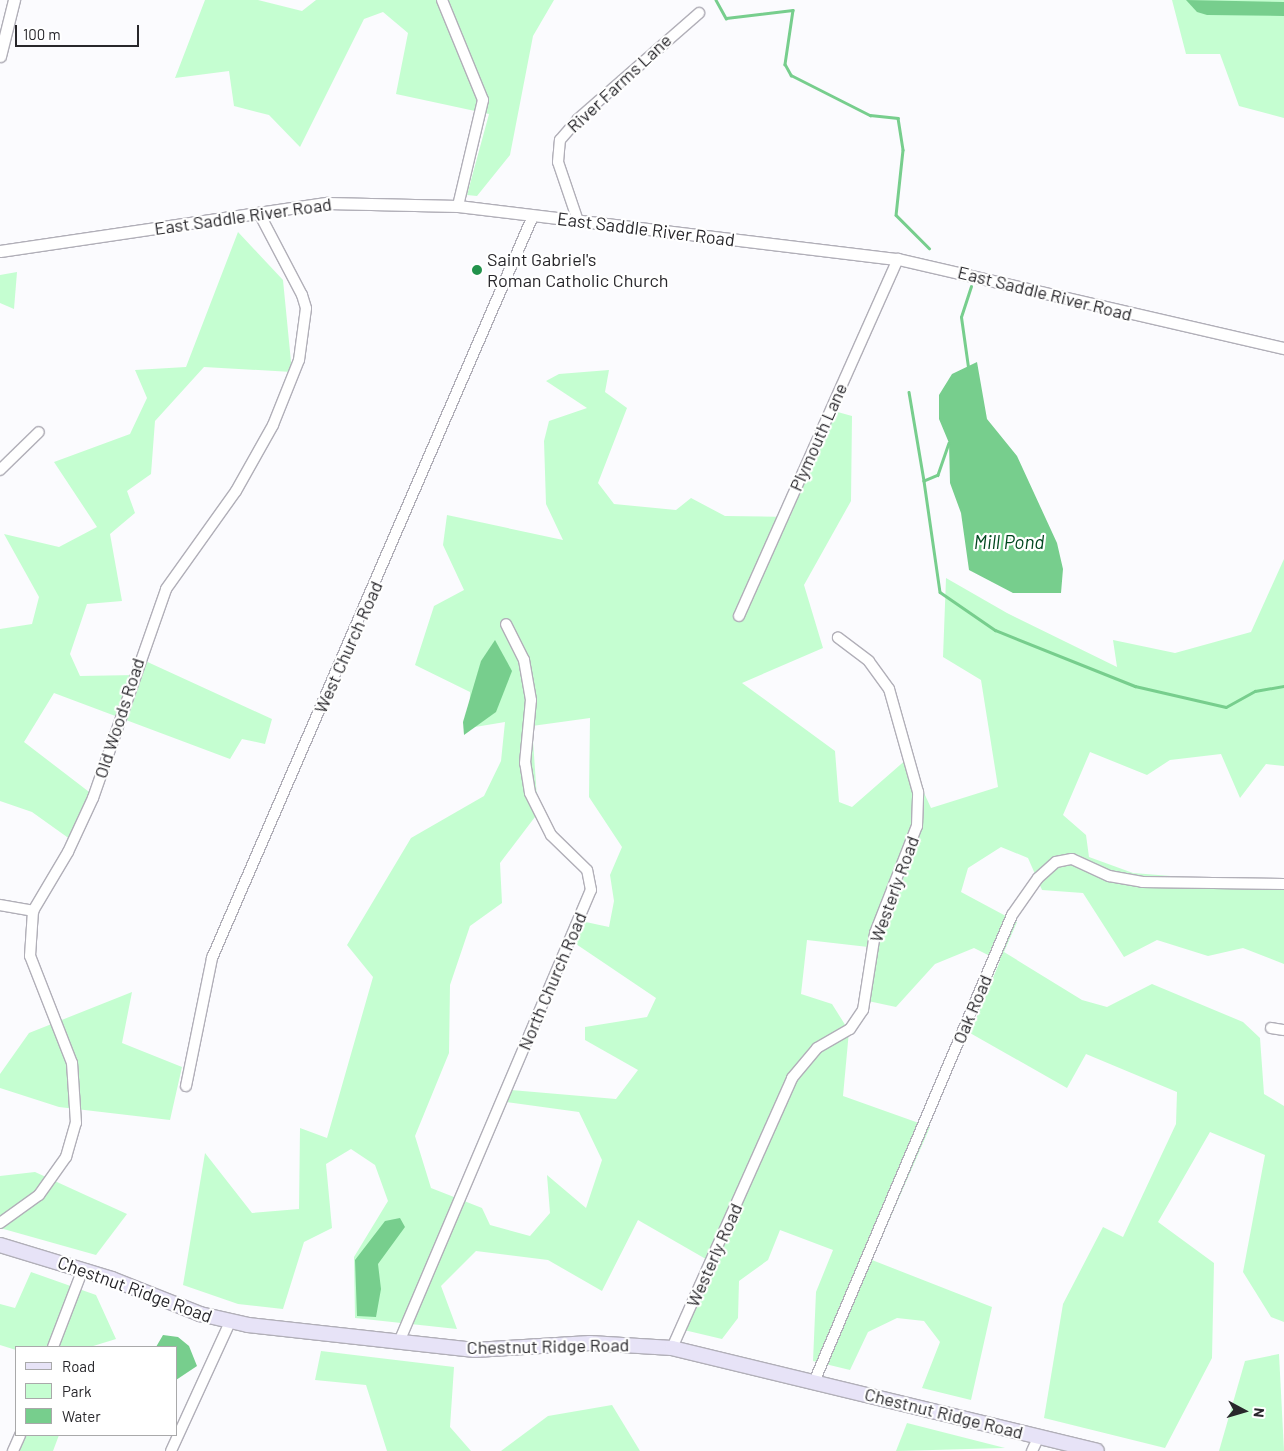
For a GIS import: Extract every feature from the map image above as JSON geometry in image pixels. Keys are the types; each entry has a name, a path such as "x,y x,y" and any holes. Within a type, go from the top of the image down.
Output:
{"main road":[{"name":"Chestnut Ridge Road","path":"0,1245 83,1269 169,1304 230,1322 475,1350 590,1343 672,1348 1097,1451"}],"street":[{"path":"0,56 14,0"},
{"path":"442,0 483,100 458,206"},
{"name":"River Farms Lane","path":"578,221 558,162 560,140 578,119 698,13"},
{"name":"East Saddle River Road","path":"0,251 259,213 350,202 458,206 898,259 1284,348"},
{"name":"Old Woods Road","path":"0,1223 39,1195 66,1157 76,1123 72,1062 30,956 33,911 68,852 93,798 166,588 236,491 293,380 306,308 295,278 259,213"},
{"name":"West Church Road","path":"186,1086 212,958 534,216"},
{"name":"Plymouth Lane","path":"739,616 898,259"},
{"path":"0,470 40,432"},
{"name":"North Church Road","path":"399,1342 591,890 587,870 551,835 530,793 525,763 531,700 524,660 506,624"},
{"name":"Westerly Road","path":"672,1348 792,1078 817,1048 850,1029 863,1010 876,933 917,826 918,792 889,689 869,660 838,638"},
{"name":"Oak Road","path":"814,1382 1012,915 1038,878 1056,862 1072,858 1109,876 1142,882 1284,884"},
{"path":"0,905 33,911"},
{"path":"1271,1028 1284,1030"},
{"path":"53,1346 83,1269"},
{"path":"173,1450 230,1322"},
{"path":"13,1451 20,1436"},
{"path":"1032,1451 1039,1436"}],"green space":[{"path":"205,0 258,0 302,11 316,0 554,0 533,36 510,155 477,196 467,195 489,114 396,94 408,33 383,12 364,19 300,147 269,115 234,106 229,71 175,78"},
{"path":"1172,0 1284,0 1284,118 1239,106 1220,54 1186,54"},
{"path":"238,232 283,280 292,372 204,367 155,421 151,474 127,491 135,513 110,534 122,601 87,604 70,654 80,676 136,675 141,659 272,719 265,744 242,739 230,759 54,693 24,742 97,798 74,842 32,812 0,801 0,629 32,624 39,597 4,534 59,547 97,527 54,462 130,434 147,398 135,370 186,367"},
{"path":"17,272 14,309 0,303 0,275"},
{"path":"609,370 605,392 627,408 598,483 614,504 676,510 691,498 725,516 790,517 834,411 852,416 851,501 804,585 823,648 742,683 835,751 839,802 852,807 908,758 931,808 998,787 981,680 943,657 946,578 1007,613 1117,667 1113,640 1175,653 1251,632 1284,559 1284,766 1266,764 1240,798 1221,754 1170,760 1147,775 1090,752 1063,815 1086,835 1089,857 1133,873 1284,885 1284,964 1243,948 1208,956 1157,940 1124,957 1083,893 1042,890 1028,858 1001,847 968,868 961,892 1017,922 1004,952 1082,1000 1107,1007 1152,984 1243,1022 1260,1038 1264,1094 1284,1106 1284,1322 1271,1317 1243,1272 1265,1155 1210,1132 1158,1222 1214,1263 1212,1358 1165,1448 1044,1418 1063,1304 1103,1227 1123,1237 1176,1124 1177,1092 1086,1054 1067,1088 970,1033 1000,961 974,948 935,964 896,1007 868,1001 877,948 807,940 801,994 832,1004 849,1031 843,1096 930,1127 872,1260 992,1307 971,1400 922,1388 940,1342 924,1321 897,1318 868,1332 850,1370 813,1361 816,1292 833,1250 780,1230 768,1260 739,1281 738,1318 722,1339 684,1330 711,1262 638,1220 602,1291 548,1260 476,1251 441,1286 457,1329 355,1318 354,1257 388,1201 375,1165 351,1149 326,1164 332,1228 304,1242 283,1309 238,1304 183,1285 205,1153 252,1213 299,1209 300,1128 327,1138 373,977 347,945 411,838 484,796 501,761 505,722 469,728 470,692 415,665 434,606 464,590 443,545 447,515 563,540 546,504 544,441 549,421 587,408 546,381 559,374","holes":["590,718 589,797 622,847 610,875 614,901 609,927 581,921 573,942 656,998 647,1017 585,1027 585,1040 638,1070 616,1099 511,1090 507,1102 579,1112 602,1160 586,1208 547,1175 550,1213 530,1236 490,1225 482,1208 431,1188 415,1136 449,1053 450,985 470,926 502,903 500,863 538,813 532,726"]},
{"path":"132,992 122,1043 182,1067 170,1120 59,1107 0,1088 0,1074 29,1033"},
{"path":"35,1172 127,1214 96,1255 0,1228 0,1176"},
{"path":"31,1272 96,1295 116,1339 93,1346 15,1346 15,1350 0,1345 0,1304 15,1308"},
{"path":"321,1351 454,1367 450,1427 471,1451 387,1451 366,1385 315,1380"},
{"path":"1279,1354 1284,1451 1219,1451 1245,1361"},
{"path":"612,1405 640,1451 501,1451 548,1416"},
{"path":"907,1423 1005,1448 896,1451"},
{"path":"20,1436 59,1436 53,1451 13,1451"}],"water":[{"path":"1186,0 1284,2 1284,16 1207,15 1197,12"},
{"name":"Mill Pond","path":"977,362 987,419 1017,456 1057,543 1063,569 1061,593 1013,593 969,570 961,513 950,483 949,443 939,419 939,395 952,374"},
{"path":"495,640 512,671 496,712 464,735 463,722 481,661"},
{"path":"400,1218 405,1227 378,1264 381,1289 376,1317 357,1316 355,1260 385,1221"},
{"path":"163,1335 178,1337 189,1346 197,1366 178,1379 178,1346 157,1346"}],"waterway":[{"path":"716,0 726,18 793,10 785,64 791,75 870,115 898,118 903,150 896,215 929,248"},
{"path":"968,367 961,317 971,287"},
{"path":"909,392 924,481"},
{"path":"949,443 938,475 924,481 940,592 995,630 1135,686 1226,707 1255,691 1284,686"}],"place":[{"name":"Saint Gabriel's Roman Catholic Church","path":"477,270"}]}
